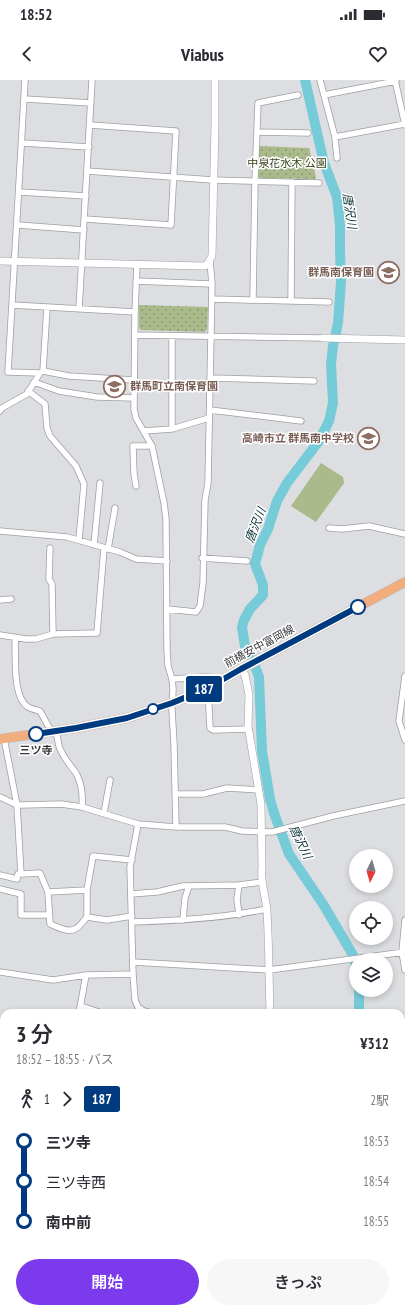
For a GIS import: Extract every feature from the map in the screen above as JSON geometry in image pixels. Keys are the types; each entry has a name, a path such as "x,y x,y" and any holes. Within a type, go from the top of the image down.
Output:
{"main road":[{"name":"前橋安中富岡線","path":"2,738 54,731 127,718 172,703 208,688 405,582"}],"street":[{"path":"25,80 20,192 14,262 8,372 42,372 69,376 134,380"},
{"path":"79,309 92,80"},
{"path":"0,261 207,265 212,256 215,80"},
{"path":"320,80 335,137 338,158"},
{"path":"324,95 396,81 405,125 335,137"},
{"path":"254,299 255,181 258,103 298,95"},
{"path":"25,99 91,103"},
{"path":"85,219 171,224 174,178 176,131 90,125"},
{"path":"257,132 308,133"},
{"path":"22,143 89,147"},
{"path":"87,171 174,178 319,183"},
{"path":"291,300 292,182"},
{"path":"20,192 86,196"},
{"path":"18,225 84,230"},
{"path":"167,609 196,612 200,606 203,583 202,558 205,500 208,483 211,378 212,284 210,261"},
{"path":"137,264 134,398 136,418 152,446 166,519 168,666 173,689 172,703 176,827"},
{"path":"136,281 212,284"},
{"path":"212,299 329,302"},
{"path":"12,305 135,312"},
{"path":"0,411 2,408 26,394 42,372 47,308"},
{"path":"135,335 405,340"},
{"path":"172,336 172,429"},
{"path":"211,378 314,381"},
{"path":"34,382 59,392 97,397 134,398"},
{"path":"28,391 45,404 47,428 50,436 76,466 84,484 79,540"},
{"path":"210,410 301,421"},
{"path":"144,431 172,429 209,418"},
{"path":"136,486 133,446 152,446"},
{"path":"94,545 100,483"},
{"path":"0,635 15,638 36,639 53,634 97,633 106,548 115,508"},
{"path":"329,528 342,529 368,526 405,534"},
{"path":"0,531 67,537 106,548 136,559 167,561"},
{"path":"50,548 49,579 52,584 53,634"},
{"path":"202,558 247,561"},
{"path":"0,600 11,599"},
{"path":"15,638 17,691 28,707 40,711 54,731 59,747 77,775 82,788 82,807"},
{"path":"241,669 245,675 249,695 249,729 261,804 262,882 267,909 270,1009"},
{"path":"405,676 399,721 405,740"},
{"path":"172,679 204,677 225,678"},
{"path":"208,688 210,728 213,730 249,729"},
{"path":"2,738 17,804 21,874"},
{"path":"104,813 110,780"},
{"path":"175,794 203,794 227,788 259,790"},
{"path":"0,797 17,804 61,804 82,807 138,824 176,827 225,827 242,831 278,831 333,816 405,801"},
{"path":"138,824 130,867 135,1000 138,1007 141,1009"},
{"path":"0,875 16,879 18,874 40,873 48,892 50,924 69,930 77,928 87,917 87,890 93,856 132,860"},
{"path":"131,894 157,892 189,886 262,882"},
{"path":"238,915 237,899 239,884"},
{"path":"183,920 185,898 189,886"},
{"path":"0,889 21,894 21,915 49,915"},
{"path":"48,892 87,890"},
{"path":"87,917 107,920 183,920 238,915 267,909"},
{"path":"405,920 405,970"},
{"path":"133,962 269,970 404,952"},
{"path":"0,972 53,980 86,975 133,974"},
{"path":"80,1009 86,975"},
{"path":"81,1006 90,1009"}],"green space":[{"name":"中泉花水木 公園","path":"259,146 309,148 316,177 315,179 260,178 258,176"},
{"path":"139,305 208,307 207,329 205,332 141,330 139,328"},
{"path":"321,463 343,477 344,483 316,522 291,506"}],"waterway":[{"name":"唐沢川","path":"305,80 324,163 337,197 340,226 341,282 338,323 331,364 333,403 329,421 319,441 287,483 277,501 268,529 260,545 255,564 263,585 263,595 250,609 242,627 245,647 251,656 259,677 262,751 270,799 274,813 289,854 323,904 352,953"},
{"name":"唐沢川","path":"359,997 359,1009"}],"bus line":[{"name":"187","path":"36,734 127,718 172,703 208,688 358,607"}],"place":[{"name":"群馬南保育園","path":"389,272"},
{"name":"群馬町立南保育園","path":"114,386"},
{"name":"高崎市立 群馬南中学校","path":"369,438"},
{"name":"三ツ寺","path":"36,734"}]}
